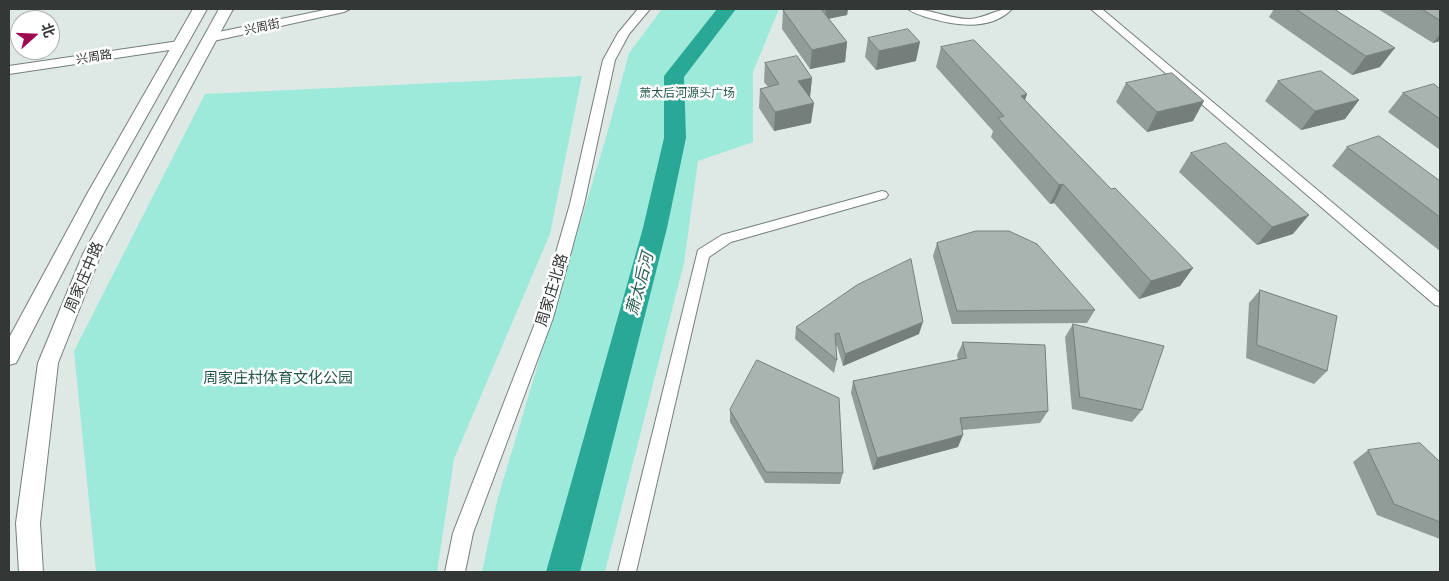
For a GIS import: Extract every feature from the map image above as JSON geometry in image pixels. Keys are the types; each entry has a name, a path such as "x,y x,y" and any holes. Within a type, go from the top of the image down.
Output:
{"main road":[{"name":"周家庄中路","path":"9,357 59,260 200,9"},
{"name":"周家庄中路","path":"31,572 28,523 48,363 92,254 226,9"}],"street":[{"name":"兴周街","path":"209,38 344,9"},
{"name":"周家庄北路","path":"455,572 463,533 545,318 578,204 609,60 624,33 644,9"},
{"path":"913,9 948,22 983,19 1007,9"},
{"path":"1096,9 1440,301"},
{"name":"兴周路","path":"9,70 179,44"},
{"path":"627,572 703,254 727,238 882,195"}],"green space":[{"name":"萧太后河源头广场","path":"662,9 779,9 753,72 753,142 698,161 684,263 605,572 482,572 497,501 609,127 629,53"},
{"name":"周家庄村体育文化公园","path":"582,76 550,234 454,459 437,572 96,572 74,351 205,94"}],"building":[{"path":"821,9 847,42 812,50 783,10"},
{"path":"1296,9 1334,9 1395,48 1366,56"},
{"path":"1422,9 1440,9 1440,20"},
{"path":"908,29 920,42 879,51 868,38"},
{"path":"974,40 1027,94 1021,96 1111,189 1115,188 1193,268 1151,281 1063,184 1059,185 998,118 1004,116 941,47"},
{"path":"797,56 812,78 798,81 814,103 775,112 760,89 779,84 765,63"},
{"path":"1321,71 1359,100 1315,111 1278,81"},
{"path":"1172,73 1204,101 1157,112 1126,83"},
{"path":"1434,84 1440,89 1440,119 1403,93"},
{"path":"1379,136 1440,181 1440,217 1347,147"},
{"path":"1226,143 1309,215 1272,227 1191,153"},
{"path":"976,231 1009,231 1037,244 1095,310 957,311 937,243"},
{"path":"911,259 923,322 845,354 839,333 835,334 837,360 796,327 857,285"},
{"path":"1260,290 1337,316 1327,371 1257,345"},
{"path":"1073,324 1164,346 1142,410 1080,397"},
{"path":"963,342 1045,345 1048,411 960,418 963,435 877,458 853,381 966,358"},
{"path":"757,360 839,398 843,473 766,472 730,410"},
{"path":"1420,443 1440,462 1440,522 1394,504 1368,450"}],"waterway":[{"name":"萧太后河","path":"563,572 655,228 675,138 674,76 727,9"}]}
